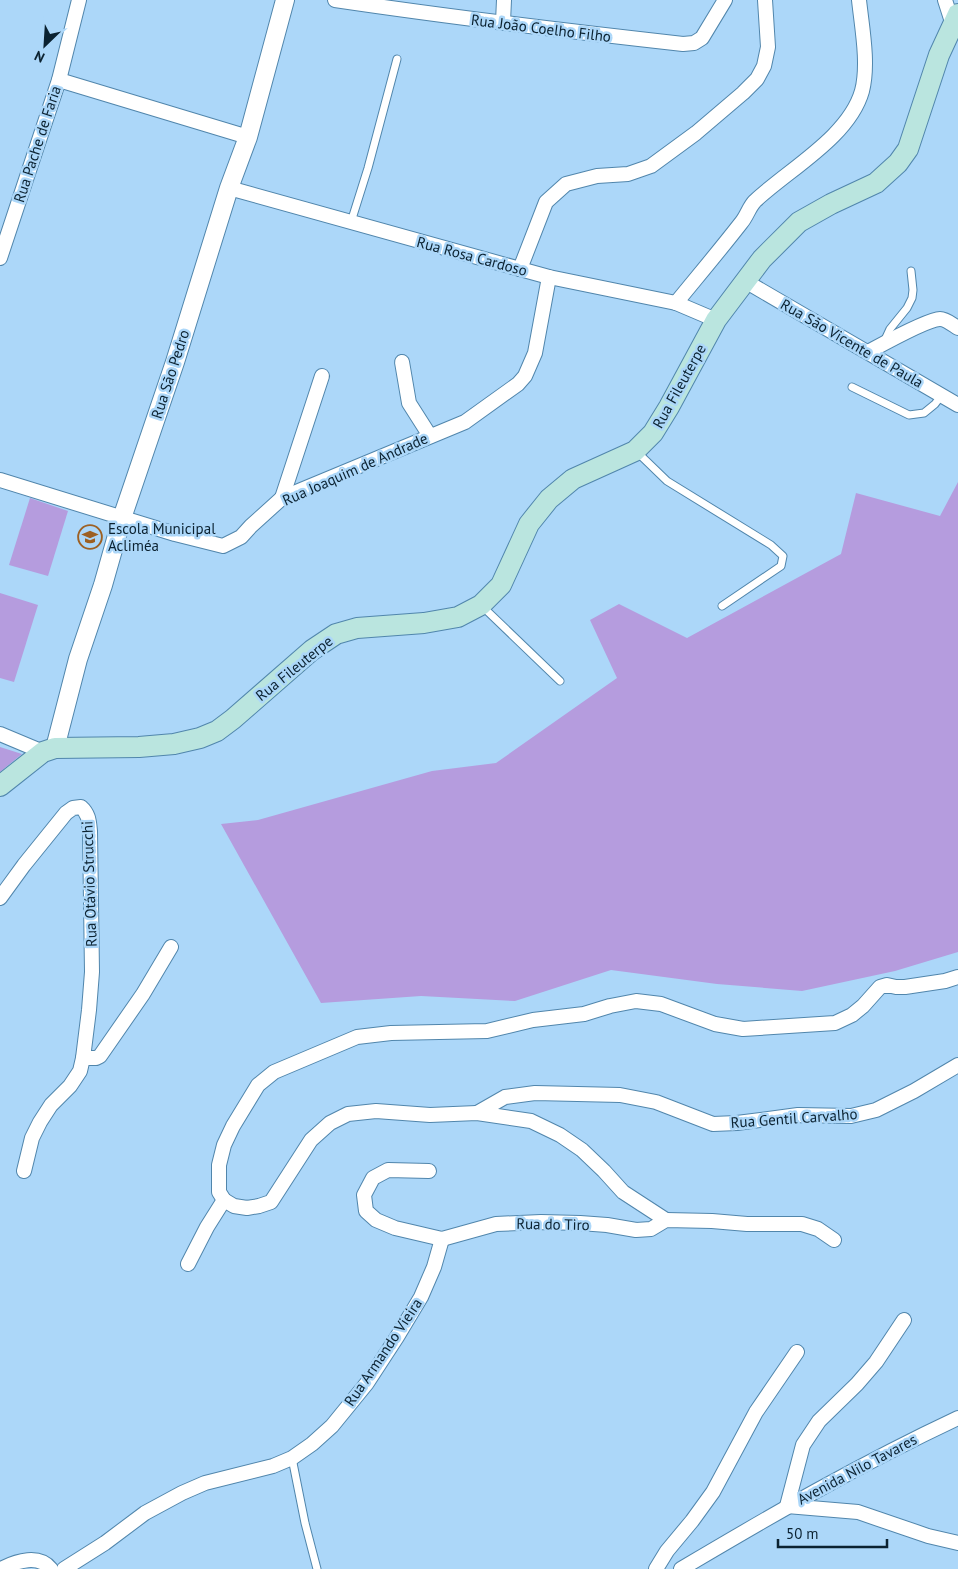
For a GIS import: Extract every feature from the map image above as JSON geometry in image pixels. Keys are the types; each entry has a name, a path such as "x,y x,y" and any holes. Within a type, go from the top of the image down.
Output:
{"main road":[{"name":"Rua Fileuterpe","path":"49,750 139,747 174,744 200,738 217,731 233,719 312,650 336,634 357,628 424,623 458,617 480,605 501,585 529,524 549,499 573,480 635,451 653,433 716,320 762,259 800,222 831,204 876,183 898,163 908,149 937,63 956,19"},
{"path":"0,786 49,750"}],"street":[{"name":"Rua Pache de Faria","path":"0,258 58,80 79,0"},
{"name":"Rua São Pedro","path":"49,750 229,188 248,137 285,0"},
{"name":"Rua João Coelho Filho","path":"335,0 452,17 682,44 694,43 702,38 725,0"},
{"path":"503,22 504,0"},
{"path":"520,269 546,202 566,184 597,176 628,174 650,166 696,133 743,94 757,79 764,66 768,47 765,0"},
{"path":"676,303 743,221 754,202 832,137 855,109 862,90 866,58 859,0"},
{"path":"945,0 956,19"},
{"path":"58,80 248,137"},
{"name":"Rua Rosa Cardoso","path":"229,188 520,269 676,303 716,320"},
{"name":"Rua Joaquim de Andrade","path":"0,480 175,534 223,546 241,537 282,498 465,422 518,384 525,376 535,353 549,276"},
{"name":"Rua São Vicente de Paula","path":"745,280 958,405"},
{"path":"868,352 929,322 941,319 958,328"},
{"path":"402,362 409,403 430,436"},
{"path":"282,498 322,376"},
{"path":"0,734 49,750"},
{"name":"Rua Otávio Strucchi","path":"0,898 24,864 66,813 73,808 81,807 89,818 90,832 92,972 83,1058 80,1070 70,1086 51,1105 36,1130 32,1138 24,1170"},
{"path":"83,1058 96,1058 100,1056 143,994 171,947"},
{"path":"666,1220 623,1192 582,1150 560,1135 531,1121 477,1113 430,1115 376,1112 348,1114 330,1123 311,1140 271,1202 259,1206 247,1208 234,1206 224,1200 219,1192 219,1165 224,1145 233,1126 258,1085 274,1072 357,1037 391,1033 487,1031 533,1020 584,1014 636,1001 661,1004 715,1024 743,1029 835,1023 863,1006 880,987 887,985 905,987 945,981 958,977"},
{"name":"Rua Gentil Carvalho","path":"477,1113 505,1097 535,1092 620,1095 656,1102 713,1124 798,1115 851,1116 876,1110 914,1091 958,1065"},
{"name":"Rua do Tiro","path":"429,1171 388,1170 373,1178 364,1195 366,1211 376,1220 395,1228 442,1239 496,1224 580,1223 636,1230 651,1229 666,1220 747,1224 802,1224 818,1229 834,1240"},
{"path":"188,1264 207,1227 224,1200"},
{"name":"Rua Armando Vieira","path":"64,1569 145,1513 182,1493 205,1483 273,1466 292,1458 312,1444 332,1426 367,1383 421,1297 434,1267 442,1239"},
{"path":"904,1320 876,1362 820,1421 803,1445 787,1506 858,1512 928,1536 958,1542"},
{"path":"656,1569 667,1551 692,1522 713,1492 756,1412 797,1352"},
{"name":"Avenida Nilo Tavares","path":"681,1569 787,1506 900,1445 958,1418"},
{"path":"2,1566 34,1560 47,1564 51,1569"}],"lane":[{"path":"351,223 368,168 397,59"},
{"path":"882,344 912,298 911,271"},
{"path":"852,387 909,416 924,413 936,404 941,396"},
{"path":"635,451 667,481 771,545 782,556 780,566 722,606"},
{"path":"480,605 560,681"},
{"path":"292,1458 305,1523 317,1569"}],"shaded area":[{"path":"958,482 958,952 895,971 802,991 717,984 611,970 515,1001 421,996 321,1003 221,824 258,820 432,771 496,763 617,678 590,620 619,604 687,638 841,554 856,493 940,516"},
{"path":"30,498 68,511 48,576 9,565"},
{"path":"0,593 38,605 14,682 0,678"},
{"path":"0,747 22,754 0,772"}],"place":[{"name":"Escola Municipal Acliméa","path":"90,537"}]}
